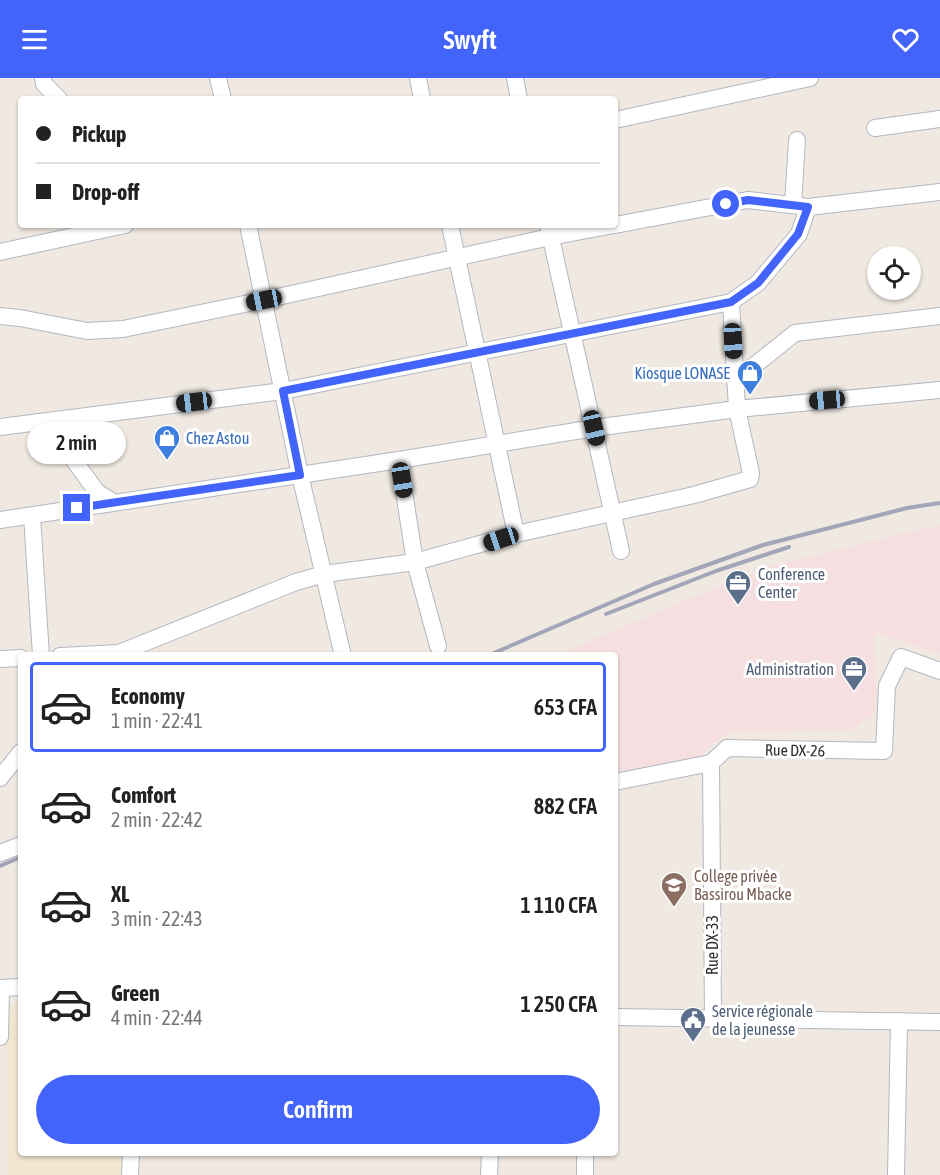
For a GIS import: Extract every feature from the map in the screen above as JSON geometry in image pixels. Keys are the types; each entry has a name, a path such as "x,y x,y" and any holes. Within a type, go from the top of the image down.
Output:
{"street":[{"path":"43,78 44,84 56,96"},
{"path":"218,78 222,96"},
{"path":"418,78 421,96"},
{"path":"515,78 518,96"},
{"path":"618,119 810,78"},
{"path":"875,128 940,119"},
{"path":"0,427 283,391 731,302 758,283 798,234 801,206 797,140"},
{"path":"618,224 748,200 801,206 940,192"},
{"path":"0,252 111,228"},
{"path":"250,228 300,475 343,652"},
{"path":"451,228 516,534"},
{"path":"0,316 87,331 105,331 264,300 457,258 549,231 582,228"},
{"path":"549,231 621,551"},
{"path":"124,652 296,582 324,574 416,562 516,534 694,495 750,479 751,473 737,409 731,302"},
{"path":"735,381 795,333 940,316"},
{"path":"0,520 594,428 737,409 940,390"},
{"path":"38,422 57,437 97,492 113,502"},
{"path":"399,460 416,562 438,646"},
{"path":"32,516 41,652"},
{"name":"Rue DX-26","path":"618,781 711,763 727,748 884,751 887,686 901,657 940,671"},
{"path":"0,659 18,658"},
{"path":"0,778 18,756"},
{"name":"Rue DX-33","path":"711,763 712,1018"},
{"path":"0,1037 0,988 18,987"},
{"path":"618,1017 940,1022"},
{"path":"896,1175 899,1021"},
{"path":"130,1175 131,1156"},
{"path":"489,1175 490,1156"},
{"path":"585,1156 585,1175"}],"shaded area":[{"path":"940,525 940,654 874,633 877,700 874,714 852,730 729,732 697,759 618,772 618,652 564,652 724,584 779,564"},
{"path":"18,1003 18,1156 127,1156 126,1175 7,1175 8,1008"}],"railway":[{"path":"496,652 654,584 763,545 907,508 940,503"},
{"path":"606,614 716,571 789,547"},
{"path":"0,866 18,858"}],"place":[{"name":"Kiosque LONASE","path":"750,396"},
{"name":"Chez Astou","path":"167,461"},
{"name":"Conference Center","path":"738,606"},
{"name":"Administration","path":"854,692"},
{"name":"College privée Bassirou Mbacke","path":"674,908"},
{"name":"Service régionale de la jeunesse","path":"693,1043"}],"route":[{"path":"77,508 300,475 283,391 731,302 758,283 798,234 808,207 748,200 726,204"}]}
